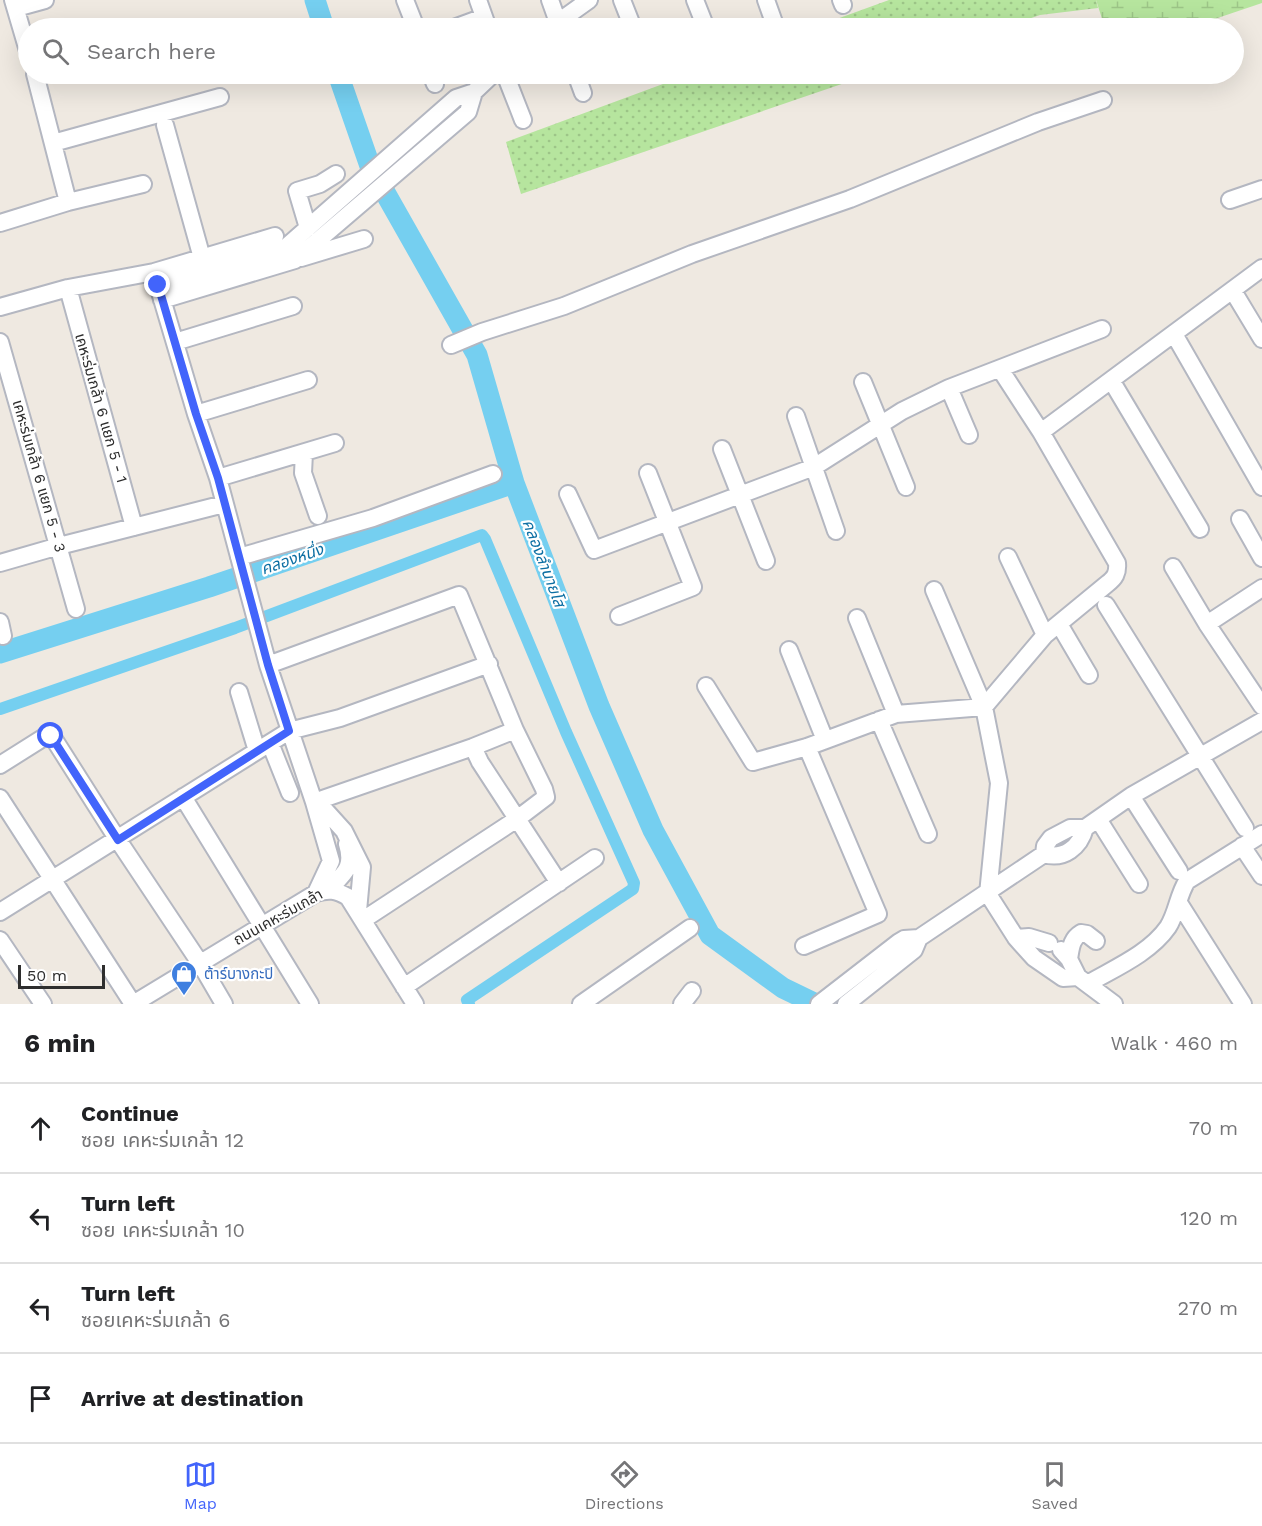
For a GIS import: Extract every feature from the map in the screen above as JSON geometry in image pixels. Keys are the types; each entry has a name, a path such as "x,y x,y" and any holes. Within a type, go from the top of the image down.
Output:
{"street":[{"path":"14,4 45,0"},
{"path":"405,0 412,18"},
{"path":"478,0 484,18"},
{"path":"550,0 554,18"},
{"path":"567,18 589,0"},
{"path":"622,0 629,18"},
{"path":"695,0 702,18"},
{"path":"765,0 772,18"},
{"path":"41,84 68,202"},
{"path":"350,202 385,160 456,98 474,92 483,84"},
{"path":"509,84 523,120"},
{"path":"580,84 583,93"},
{"path":"158,286 286,247 304,238 350,202 396,173 468,112 474,92"},
{"path":"53,143 220,97"},
{"path":"451,345 482,332 564,306 692,254 850,199 1038,122 1103,100"},
{"path":"165,125 202,258"},
{"path":"295,260 304,238 297,191 320,184 336,174"},
{"path":"1,220 143,184"},
{"path":"1230,200 1262,189"},
{"path":"158,286 202,258 275,236"},
{"path":"0,307 68,288 158,286 295,260 364,239"},
{"path":"1041,432 1262,268"},
{"path":"158,286 196,414 218,478 268,665 289,731 315,800 332,861 322,891"},
{"name":"เคหะร่มเกล้า 6 แยก 5 - 1","path":"68,288 134,527"},
{"path":"1233,291 1262,339"},
{"path":"175,342 293,306"},
{"path":"568,494 594,550 814,467 902,411 950,388 1102,329"},
{"path":"1174,334 1262,487"},
{"name":"เคหะร่มเกล้า 6 แยก 5 - 3","path":"0,342 76,609"},
{"path":"706,686 753,762 807,747 896,714 984,706 1045,635 1114,578 1118,571 1117,563 1041,432 1000,369"},
{"path":"196,414 308,380"},
{"path":"1110,380 1200,529"},
{"path":"863,382 906,487"},
{"path":"950,388 969,435"},
{"path":"796,416 836,531"},
{"path":"218,478 335,443"},
{"path":"722,449 766,561"},
{"path":"304,453 303,473 318,516"},
{"path":"619,616 693,587 648,473"},
{"path":"240,561 373,518 494,474"},
{"path":"0,563 224,504"},
{"path":"1240,519 1262,558"},
{"path":"1008,556 1045,635"},
{"path":"1173,567 1207,624 1262,706"},
{"path":"1207,624 1262,588"},
{"path":"934,590 984,706 999,783 988,894 1016,938 1034,958 1063,978 1083,980 1151,945 1168,927 1187,881 1262,834"},
{"path":"268,665 459,595 515,730 546,794 517,819 361,916"},
{"path":"1106,605 1245,828"},
{"path":"857,618 896,714"},
{"path":"1059,624 1089,675"},
{"path":"789,650 825,740"},
{"path":"0,912 289,731 340,718 489,664"},
{"path":"238,692 263,747 290,793"},
{"path":"879,720 927,834"},
{"path":"846,1004 863,981 904,939 919,938 988,894 1044,854 1045,846 1051,838 1070,828 1091,824 1131,796 1262,721"},
{"path":"315,800 473,747 515,730"},
{"path":"0,765 45,736 52,736 200,963 224,1004"},
{"path":"473,747 480,762 559,883"},
{"path":"804,946 878,914 807,747"},
{"path":"1131,796 1179,870"},
{"path":"183,797 310,1004"},
{"path":"0,798 133,1004"},
{"path":"315,800 344,831 362,867 361,916"},
{"path":"1091,824 1139,884"},
{"path":"322,891 343,876 350,862 344,831"},
{"path":"1242,846 1262,876"},
{"path":"404,987 595,858"},
{"name":"ถนนเคหะร่มเกล้า","path":"133,1004 261,925 322,891 339,891 348,897 415,1004"},
{"path":"1179,903 1243,1004"},
{"path":"581,1004 690,928"},
{"path":"1059,951 1081,933 1087,934 1096,941"},
{"path":"1016,938 1029,937 1059,951 1083,980 1114,1004"},
{"path":"0,940 43,1004"},
{"path":"819,1004 863,981"}],"green space":[{"path":"889,0 1096,0 1098,8 1031,18 840,18"},
{"path":"1096,0 1262,0 1262,3 1218,18 1102,18"},
{"path":"663,84 842,84 521,194 506,142"}],"waterway":[{"name":"คลองลำนายโส","path":"315,0 321,18"},
{"name":"คลองลำนายโส","path":"341,84 370,166 477,355 514,483 599,706 653,830 710,935 783,988 816,1004"},
{"name":"คลองหนึ่ง","path":"0,653 209,587 514,483"},
{"path":"0,709 235,628 482,535 566,732 634,883 633,889 467,1000 469,1004"}],"place":[{"name":"ต้าร์บางกะปิ","path":"184,997"}],"route":[{"path":"51,736 118,840 289,731 268,665 218,478 196,414 158,285"}]}
